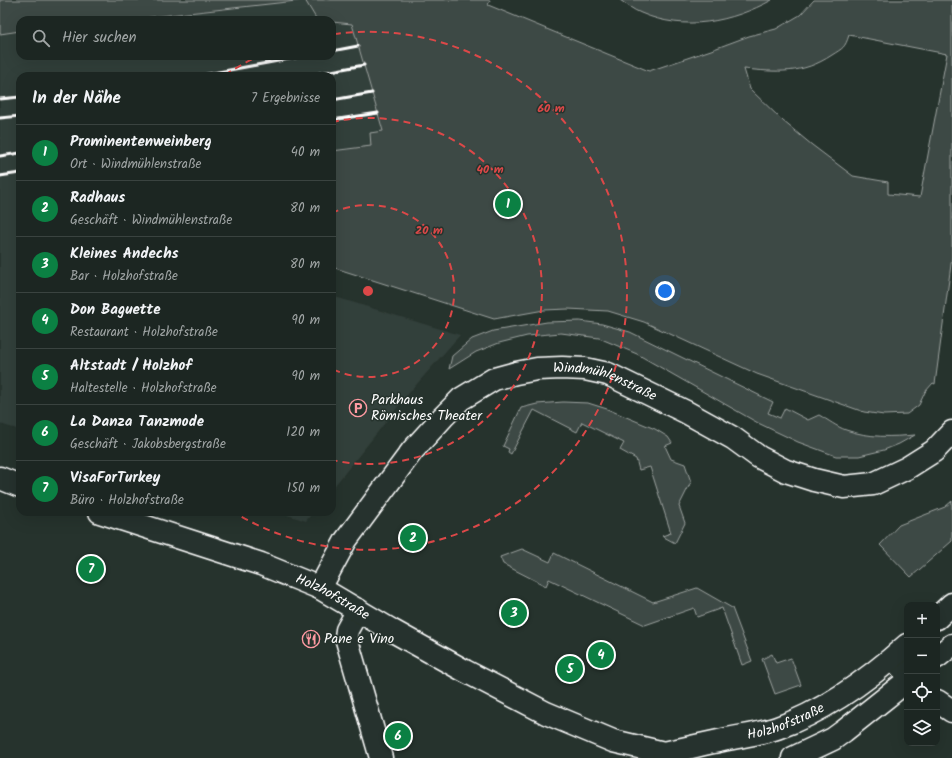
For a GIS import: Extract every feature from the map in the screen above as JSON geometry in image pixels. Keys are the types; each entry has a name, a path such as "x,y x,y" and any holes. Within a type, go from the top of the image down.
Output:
{"street":[{"name":"Windmühlenstraße","path":"320,588 346,540 412,451 461,399 494,379 516,373 537,369 562,368 585,369 608,374 686,412 733,438 759,457 786,471 814,480 844,487 873,484 907,468 934,451 952,432"},
{"path":"0,478 16,484"},
{"path":"0,485 16,488"},
{"name":"Holzhofstraße","path":"112,516 261,564 320,588 465,671 546,713 614,741 670,756 769,730 797,720 823,708 858,684 900,651"},
{"path":"940,615 952,604"},
{"path":"358,610 347,630 346,637 381,758"},
{"path":"940,655 952,645"},
{"path":"900,651 904,664"},
{"path":"793,758 839,735 904,683"},
{"path":"940,703 952,711"}],"shaded area":[{"path":"0,0 305,0 161,16 16,16 16,32 0,34"},
{"path":"305,0 490,0 488,5 649,71 749,36 776,29 800,15 814,0 952,0 952,257 935,384 933,383 925,392 919,405 907,414 884,415 864,412 757,374 644,322 608,311 568,309 544,310 494,319 336,268 336,150 371,146 370,133 383,131 352,24 336,22 336,16 315,16","holes":["849,35 947,54 920,197 888,194 888,182 853,176 783,121 750,89 744,69 789,71 810,66 841,49 845,45"]},
{"path":"306,0 315,16 161,16"},
{"path":"620,0 772,0 756,8 724,19 691,23 658,19 632,9"},
{"path":"336,22 352,24 383,131 371,146 336,150 336,72 16,72 16,429 0,424 0,34 16,32 16,60 336,60"},
{"path":"336,297 460,335 409,393 336,484"},
{"path":"580,321 602,324 630,332 773,402 768,413 780,418 785,408 808,420 819,415 843,429 855,433 872,436 915,435 884,450 859,456 836,456 798,442 758,423 637,354 599,338 561,333 527,336 499,343 476,352 449,369 452,356 472,339 493,331 547,322"},
{"path":"563,402 588,403 607,409 655,429 668,437 672,443 665,446 671,459 685,464 691,482 679,506 685,523 675,543 662,536 671,533 650,467 639,470 636,459 620,450 624,443 582,422 577,432 534,410 511,454 508,452 509,449 503,446 521,408 537,404"},
{"path":"952,501 952,541 911,577 880,545 899,525 945,507"},
{"path":"290,516 310,516 306,521"},
{"path":"522,549 550,562 554,553 653,602 697,588 732,608 752,661 742,665 722,608 697,617 694,608 645,625 549,579 546,586 503,564 500,557"},
{"path":"772,654 776,663 791,658 801,685 775,694 762,659"}],"railway":[{"path":"336,50 358,46"},
{"path":"219,72 283,60"},
{"path":"326,72 364,65"},
{"path":"336,99 372,93"},
{"path":"0,99 16,97"},
{"path":"336,119 378,113"},
{"path":"0,118 16,116"},
{"path":"0,156 16,154"},
{"path":"0,176 16,174"}],"place":[{"name":"Prominentenweinberg","path":"508,204"},
{"name":"Parkhaus Römisches Theater","path":"358,408"},
{"name":"Radhaus","path":"413,538"},
{"name":"VisaForTurkey","path":"91,569"},
{"name":"Kleines Andechs","path":"514,613"},
{"name":"Pane e Vino","path":"311,639"},
{"name":"Don Baguette","path":"601,655"},
{"name":"Altstadt / Holzhof","path":"570,669"},
{"name":"La Danza Tanzmode","path":"398,736"}]}
